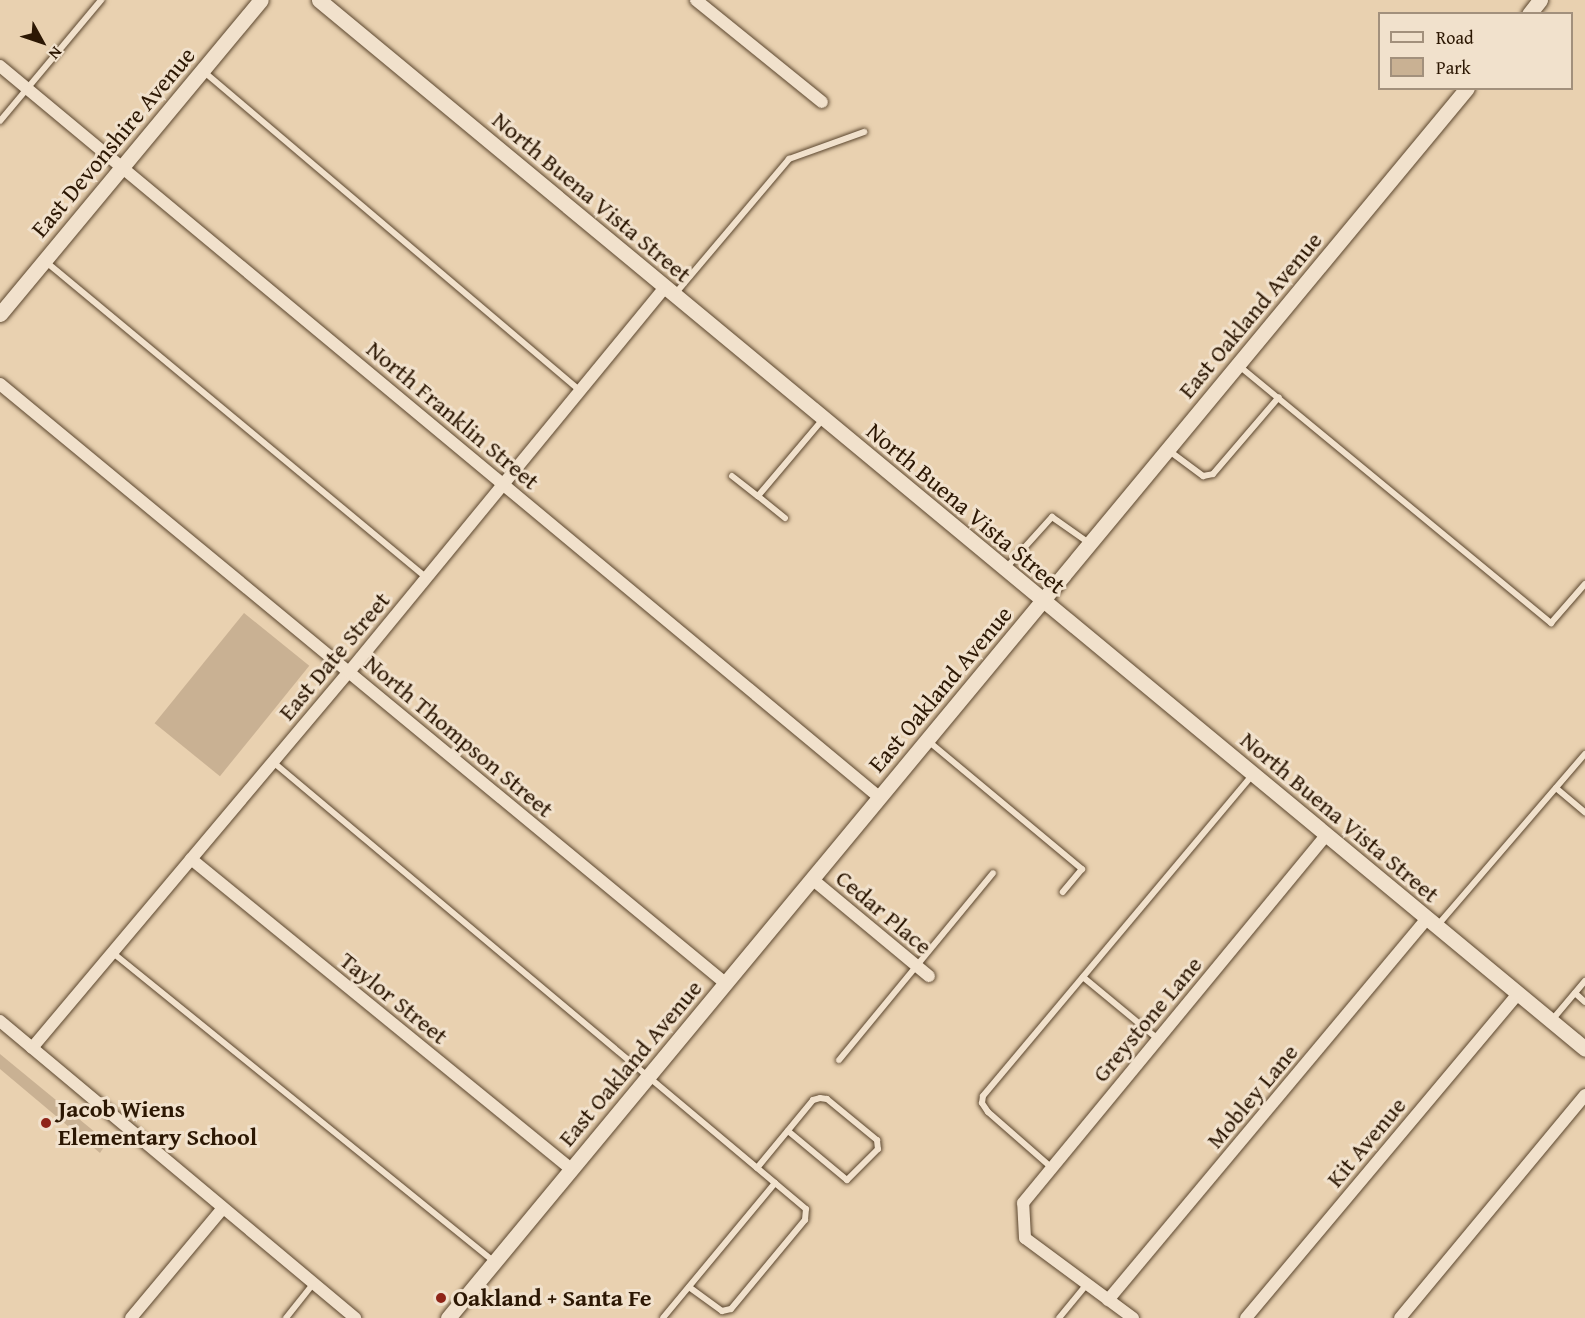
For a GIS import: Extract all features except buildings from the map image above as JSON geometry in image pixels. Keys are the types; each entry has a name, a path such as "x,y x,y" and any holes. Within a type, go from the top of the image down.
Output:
{"street":[{"name":"East Devonshire Avenue","path":"0,314 261,0"},
{"name":"North Buena Vista Street","path":"319,0 1585,1049"},
{"path":"696,0 822,102"},
{"path":"1531,12 1540,0"},
{"name":"North Franklin Street","path":"0,66 879,797"},
{"name":"East Oakland Avenue","path":"448,1318 1465,90"},
{"name":"East Date Street","path":"32,1048 349,672 579,390 670,291"},
{"name":"North Thompson Street","path":"0,384 725,983"},
{"name":"Greystone Lane","path":"1087,1284 1025,1238 1023,1203 1326,835"},
{"name":"Taylor Street","path":"190,859 571,1169"},
{"name":"Cedar Place","path":"812,879 928,976"},
{"name":"Mobley Lane","path":"1108,1300 1432,922"},
{"name":"Kit Avenue","path":"1246,1318 1518,994"},
{"path":"0,1021 355,1318"},
{"path":"1400,1318 1585,1095"},
{"path":"131,1318 222,1209"},
{"path":"1087,1284 1133,1318"}],"lane":[{"path":"0,121 101,0"},
{"path":"203,71 579,390"},
{"path":"670,291 789,159 864,132"},
{"path":"44,261 426,577"},
{"path":"1238,364 1551,623 1585,584"},
{"path":"1167,450 1203,476 1213,474 1279,397"},
{"path":"758,496 823,418"},
{"path":"732,476 785,518"},
{"path":"1005,569 1052,516 1090,543"},
{"path":"927,740 1082,869 1063,892"},
{"path":"1432,922 1585,754"},
{"path":"273,762 806,1209 805,1220 728,1312 722,1311 688,1287"},
{"path":"1052,1168 982,1103 983,1096 1253,774"},
{"path":"1556,788 1585,812"},
{"path":"839,1060 993,873"},
{"path":"112,952 494,1263"},
{"path":"1083,977 1158,1039"},
{"path":"1551,1021 1585,981"},
{"path":"1575,993 1585,1002"},
{"path":"757,1168 813,1100 820,1098 827,1099 879,1143 878,1149 847,1180 788,1131"},
{"path":"663,1318 775,1183"},
{"path":"286,1318 314,1284"},
{"path":"1059,1318 1087,1284"}],"green space":[{"path":"244,613 309,666 220,776 155,723"},
{"path":"0,1054 107,1142 100,1153 0,1069"}],"place":[{"name":"Jacob Wiens Elementary School","path":"46,1123"},
{"name":"Oakland + Santa Fe","path":"441,1298"}]}
